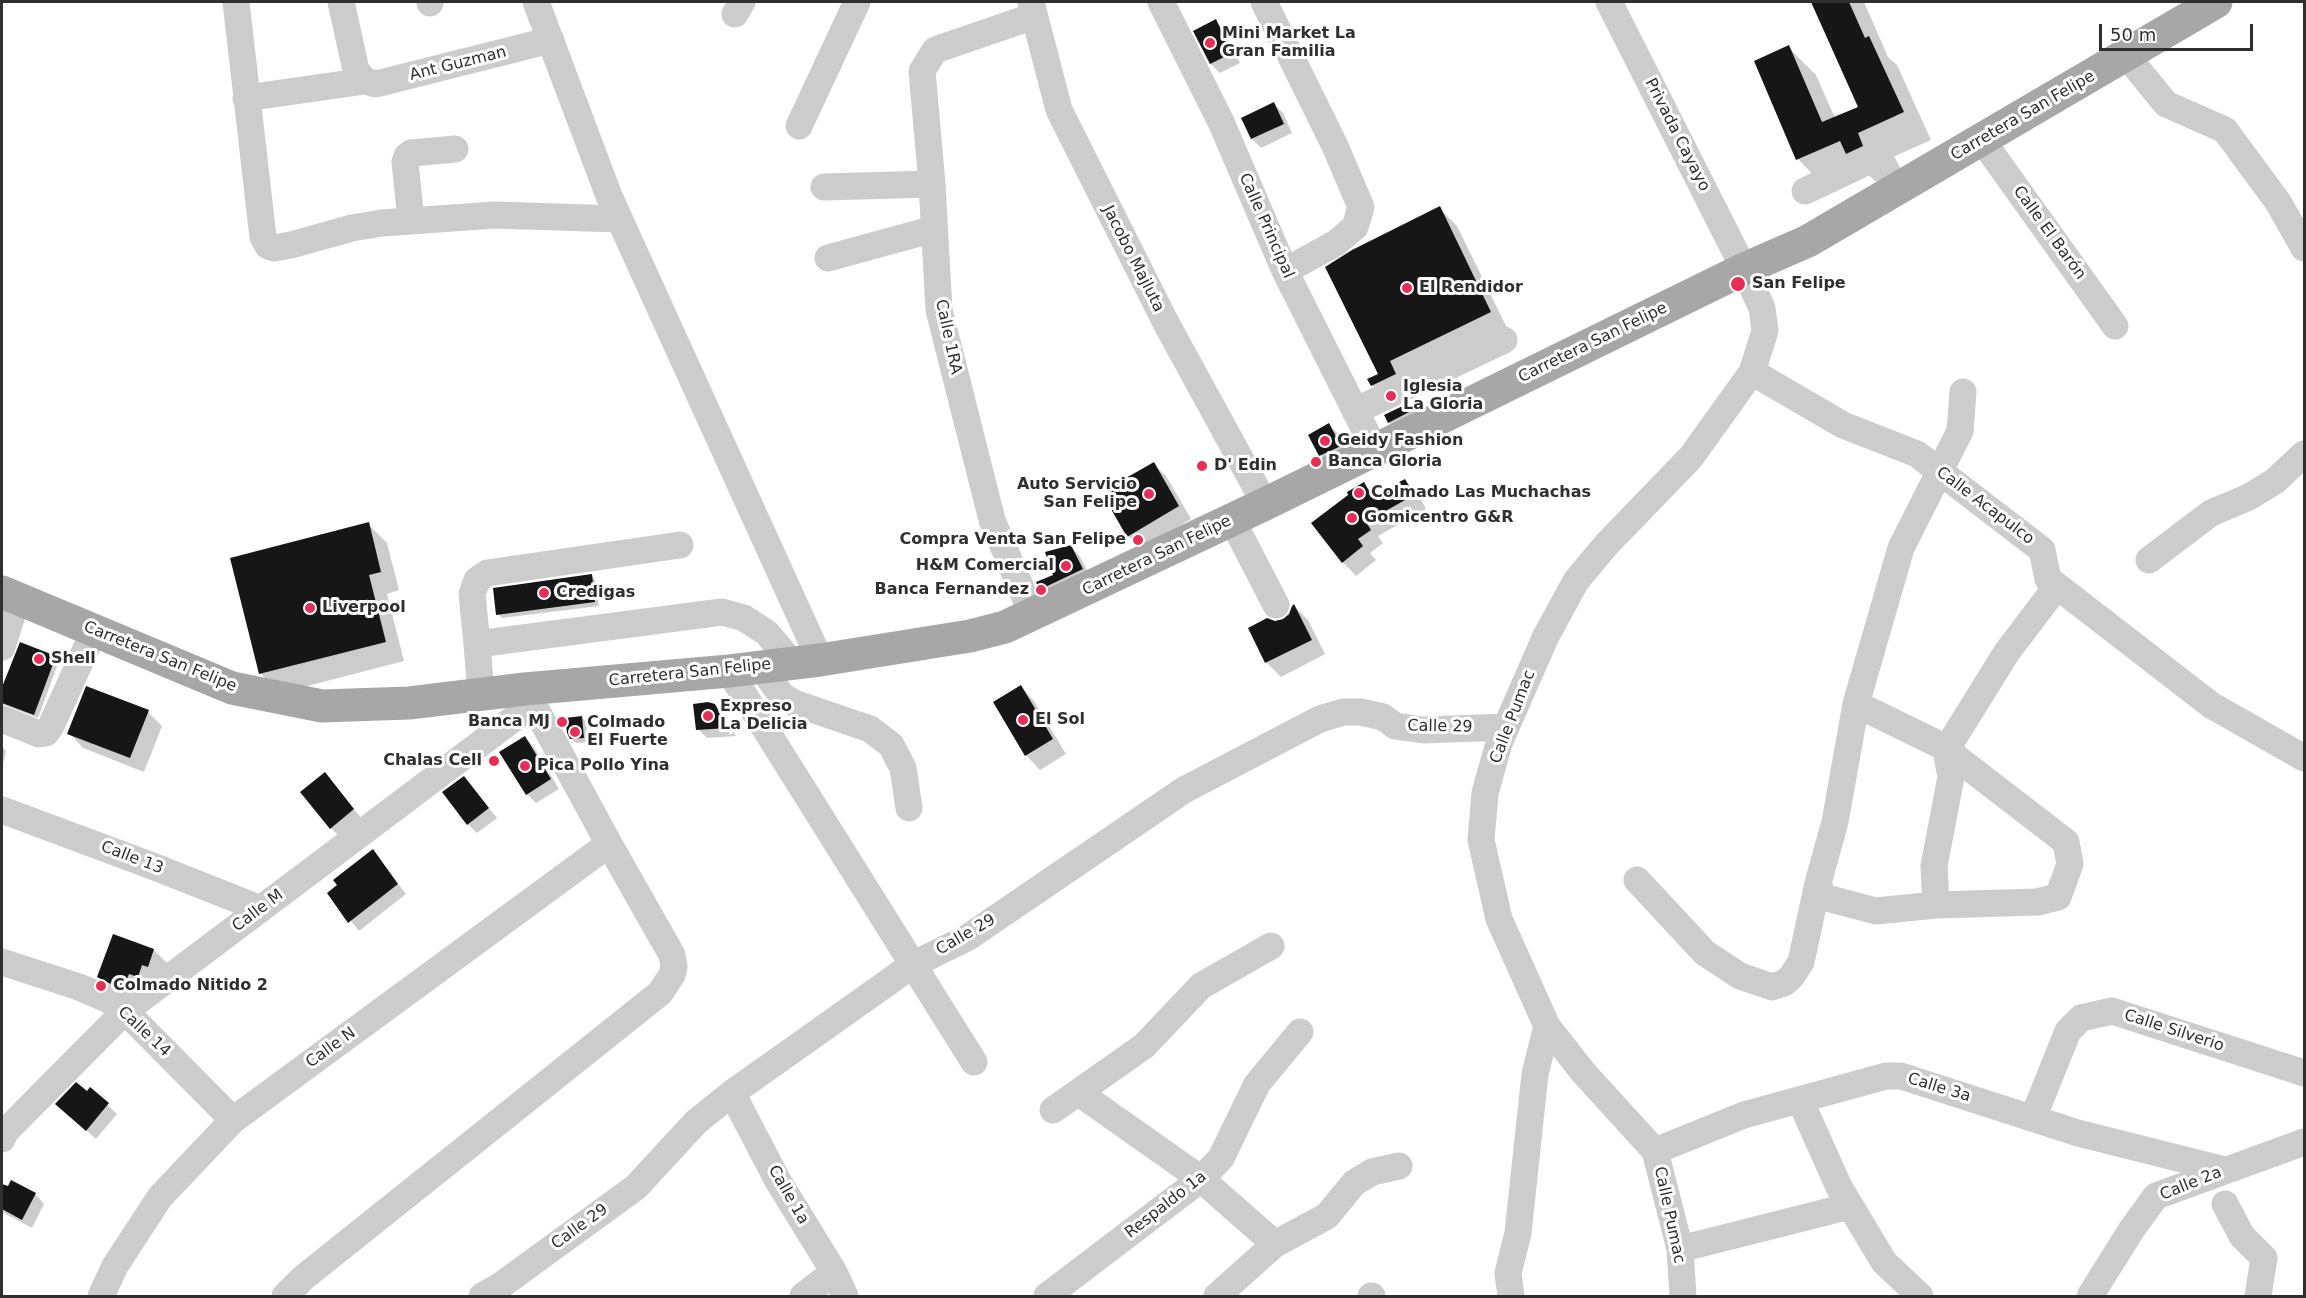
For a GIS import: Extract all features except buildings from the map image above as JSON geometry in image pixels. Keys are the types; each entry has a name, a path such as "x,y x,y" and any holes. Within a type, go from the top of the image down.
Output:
{"main road":[{"name":"Carretera San Felipe","path":"9,595 232,688 322,706 409,703 481,695 529,696 791,663 970,636 1005,627 1033,616 1232,520 1744,269 1808,241 2126,55 2209,3"}],"street":[{"path":"236,2 262,237 268,246 274,248 291,245 352,228 411,221 495,215 619,219"},
{"path":"342,2 356,70 364,81"},
{"path":"536,2 791,663 782,696 794,703 870,729 891,746 903,768 909,808"},
{"path":"799,126 858,2"},
{"path":"1264,2 1335,146 1361,207 1355,227 1336,243 1285,271"},
{"name":"Privada Cayayo","path":"1609,2 1744,269"},
{"name":"Calle Principal","path":"1169,4 1285,271 1375,450"},
{"name":"Calle 1RA","path":"1033,9 935,51 922,71 932,184 939,310 992,520 1033,616"},
{"name":"Jacobo Majluta","path":"1033,9 1059,110 1166,323 1265,504"},
{"name":"Ant Guzman","path":"246,98 364,81 376,84 551,40"},
{"path":"2126,55 2166,104 2225,130 2278,202 2304,248"},
{"name":"Calle El Barón","path":"1982,140 2115,326"},
{"path":"411,221 405,162 407,156 411,153 454,149"},
{"path":"1805,191 1879,156 1896,190"},
{"path":"824,187 932,184"},
{"path":"2278,202 2304,210"},
{"path":"828,258 934,229"},
{"name":"Calle Pumac","path":"1683,1296 1680,1249 1655,1150 1583,1072 1547,1026 1499,919 1481,840 1485,792 1499,743 1545,636 1576,581 1606,545 1691,457 1752,372 1765,331 1762,308 1744,269"},
{"path":"1355,411 1504,340"},
{"name":"Calle Acapulco","path":"1752,372 1843,425 1917,454 2042,550 2048,579 2211,705 2304,758"},
{"path":"1638,880 1705,953 1740,976 1772,987 1784,983 1791,977 1801,962 1834,822 1856,704 1901,548 1960,431 1963,392"},
{"path":"2149,560 2211,513 2249,497 2275,481 2304,454"},
{"path":"1232,520 1276,605"},
{"path":"481,695 472,594 477,580 487,573 680,545"},
{"path":"1936,905 1934,866 1951,777 1946,750 2007,652 2057,586"},
{"path":"2,647 9,595"},
{"path":"477,644 722,612 744,618 767,633 791,663"},
{"path":"2,720 39,734 46,733 94,631"},
{"path":"729,671 974,1062"},
{"path":"285,1296 303,1278 660,993 668,982 674,967 672,955 529,696"},
{"name":"Calle M","path":"3,1133 125,1011 261,909 529,696"},
{"path":"1818,884 1823,897 1876,911 1936,905 2037,902 2058,897 2070,864 2066,842 1940,745 1856,704"},
{"name":"Calle 29","path":"482,1296 500,1286 636,1187 696,1122 732,1093 914,964 967,938 1184,789 1320,719 1342,712 1361,712 1383,717 1395,726 1423,730 1506,727"},
{"name":"Calle 13","path":"2,810 261,909"},
{"name":"Calle N","path":"101,1296 115,1266 160,1197 233,1120 609,844"},
{"path":"1053,1110 1144,1046 1201,986 1271,946"},
{"name":"Calle 14","path":"2,962 79,987 107,999 125,1011 233,1120"},
{"name":"Calle Silverio","path":"2033,1118 2068,1031 2081,1018 2112,1011 2304,1073"},
{"path":"1511,1296 1508,1273 1518,1233 1535,1074 1547,1026"},
{"name":"Respaldo 1a","path":"1047,1296 1201,1179 1221,1158 1257,1084 1300,1032"},
{"name":"Calle 3a","path":"1655,1150 1744,1115 1886,1076 1901,1076 2078,1132 2225,1170"},
{"name":"Calle 1a","path":"732,1093 778,1181 834,1272 845,1296"},
{"path":"1079,1093 1201,1179 1275,1244"},
{"path":"1800,1100 1839,1187 1884,1262 1920,1296"},
{"name":"Calle 2a","path":"2090,1296 2132,1229 2156,1197 2225,1170 2296,1147 2304,1142"},
{"path":"1217,1296 1275,1244 1327,1216 1354,1183 1372,1172 1399,1166"},
{"path":"2225,1204 2242,1236 2264,1258 2258,1296"},
{"path":"1680,1249 1850,1206"},
{"path":"803,1296 834,1272"}],"place":[{"name":"Mini Market La Gran Familia","path":"1210,43"},
{"name":"San Felipe","path":"1738,284"},
{"name":"El Rendidor","path":"1407,288"},
{"name":"Iglesia La Gloria","path":"1391,396"},
{"name":"Geidy Fashion","path":"1325,441"},
{"name":"Banca Gloria","path":"1316,462"},
{"name":"D' Edin","path":"1202,466"},
{"name":"Colmado Las Muchachas","path":"1359,493"},
{"name":"Auto Servicio San Felipe","path":"1149,494"},
{"name":"Gomicentro G&R","path":"1352,518"},
{"name":"Compra Venta San Felipe","path":"1138,540"},
{"name":"H&M Comercial","path":"1066,566"},
{"name":"Banca Fernandez","path":"1041,590"},
{"name":"Credigas","path":"544,593"},
{"name":"Liverpool","path":"310,608"},
{"name":"Shell","path":"39,659"},
{"name":"Expreso La Delicia","path":"708,716"},
{"name":"El Sol","path":"1023,720"},
{"name":"Banca MJ","path":"562,722"},
{"name":"Colmado El Fuerte","path":"575,732"},
{"name":"Chalas Cell","path":"494,761"},
{"name":"Pica Pollo Yina","path":"525,766"},
{"name":"Colmado Nitido 2","path":"101,986"}]}
